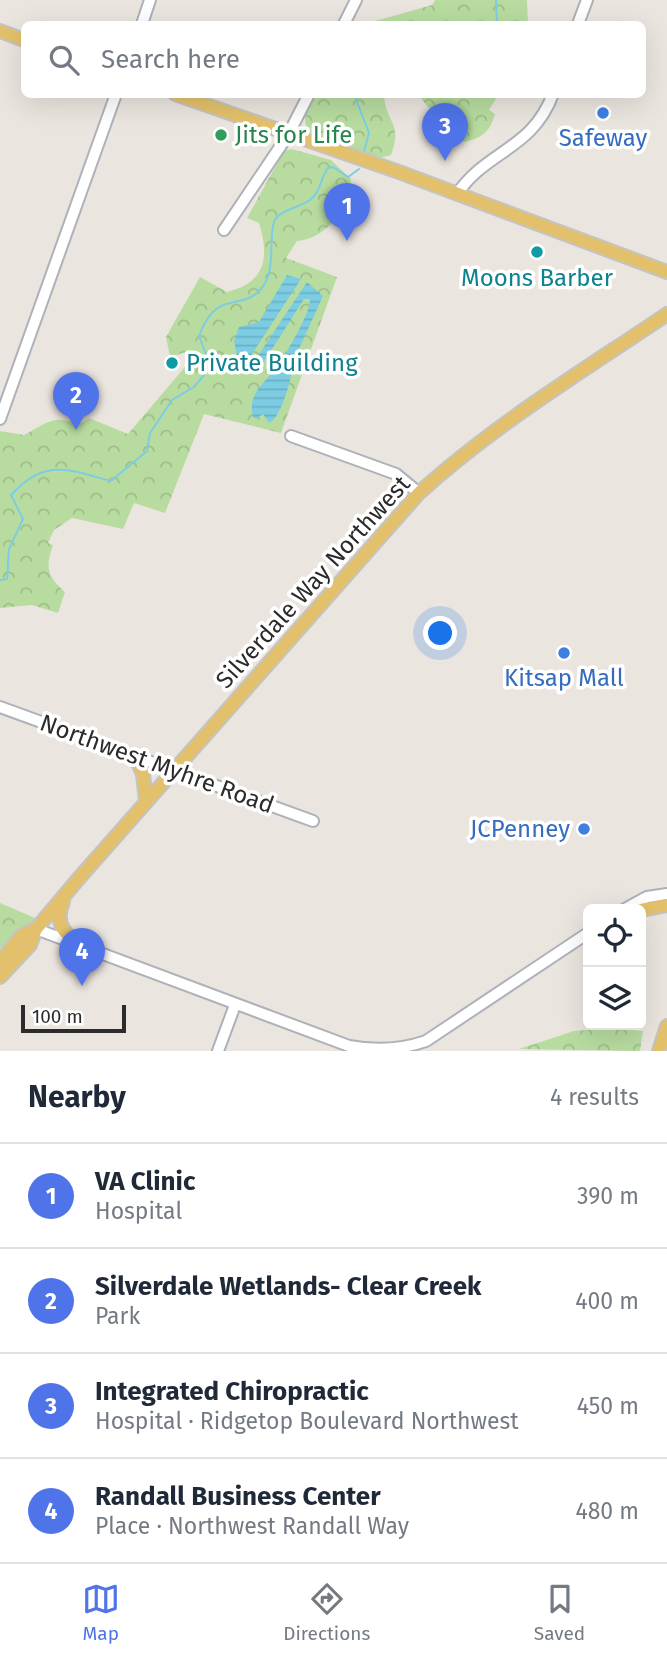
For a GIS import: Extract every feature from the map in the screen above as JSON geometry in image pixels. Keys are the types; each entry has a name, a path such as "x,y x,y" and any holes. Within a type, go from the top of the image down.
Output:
{"main road":[{"path":"0,31 21,39"},
{"path":"186,98 667,272"},
{"name":"Silverdale Way Northwest","path":"0,976 30,945 36,929 172,771 419,493 463,454 514,417 667,314"},
{"path":"135,756 143,774 146,801"},
{"path":"69,890 60,908 60,928 67,936 94,953"},
{"path":"646,909 667,905"},
{"name":"Silverdale Way Northwest","path":"0,961 21,936 36,929"},
{"path":"659,1051 667,1026"}],"street":[{"path":"143,21 150,0"},
{"path":"346,21 356,0"},
{"path":"579,21 587,0"},
{"path":"0,419 115,98"},
{"path":"224,230 288,135 307,98"},
{"path":"457,194 472,176 536,127 545,115 551,98"},
{"path":"291,436 396,474 419,493"},
{"name":"Northwest Myhre Road","path":"0,707 313,821"},
{"path":"634,904 647,897 667,894"},
{"path":"36,929 235,1005 349,1046 371,1050 403,1048 433,1037 583,936"},
{"path":"218,1051 235,1005"}],"green space":[{"path":"435,0 527,0 528,21 376,21 432,5"},
{"path":"309,98 384,98 395,130 391,155 379,158 313,135 306,126"},
{"path":"421,98 496,98 489,110 495,114 488,130 464,142 454,137"},
{"path":"292,149 331,160 351,179 345,201 334,220 318,234 297,241 286,258 337,277 281,433 204,414 165,513 134,503 123,529 72,518 54,530 48,543 53,545 49,571 65,592 58,613 32,605 0,608 0,431 24,435 51,421 81,423 89,418 128,434 190,361 186,352 170,357 166,337 200,277 227,292 240,288 257,275 264,258 264,247 259,223 247,218 284,151"},
{"path":"0,903 42,921 0,949"},
{"path":"574,1031 643,1031 640,1051 519,1049"}],"water":[{"path":"287,275 301,279 250,357 257,357 307,282 323,296 293,362 282,405 269,423 263,414 256,419 253,417 252,402 302,324 310,299 304,299 260,368 251,372 239,366 234,341 239,327 259,322"}],"waterway":[{"path":"496,0 497,21"},
{"path":"356,98 369,133 364,152"},
{"path":"0,580 7,579 9,549 23,519 11,495 35,475 47,471 70,471 111,481 147,451 150,433 172,400 194,387 205,374 209,362 199,336 206,321 221,306 252,296 265,283 269,275 272,229 276,218 310,200 317,192 328,168 333,167 348,177 359,169"}],"place":[{"name":"Safeway","path":"603,113"},
{"name":"Jits for Life","path":"221,135"},
{"name":"Integrated Chiropractic","path":"445,161"},
{"name":"VA Clinic","path":"347,241"},
{"name":"Moons Barber","path":"537,252"},
{"name":"Private Building","path":"172,363"},
{"name":"Silverdale Wetlands- Clear Creek","path":"76,430"},
{"name":"Kitsap Mall","path":"564,653"},
{"name":"JCPenney","path":"584,829"},
{"name":"Randall Business Center","path":"82,986"}]}
